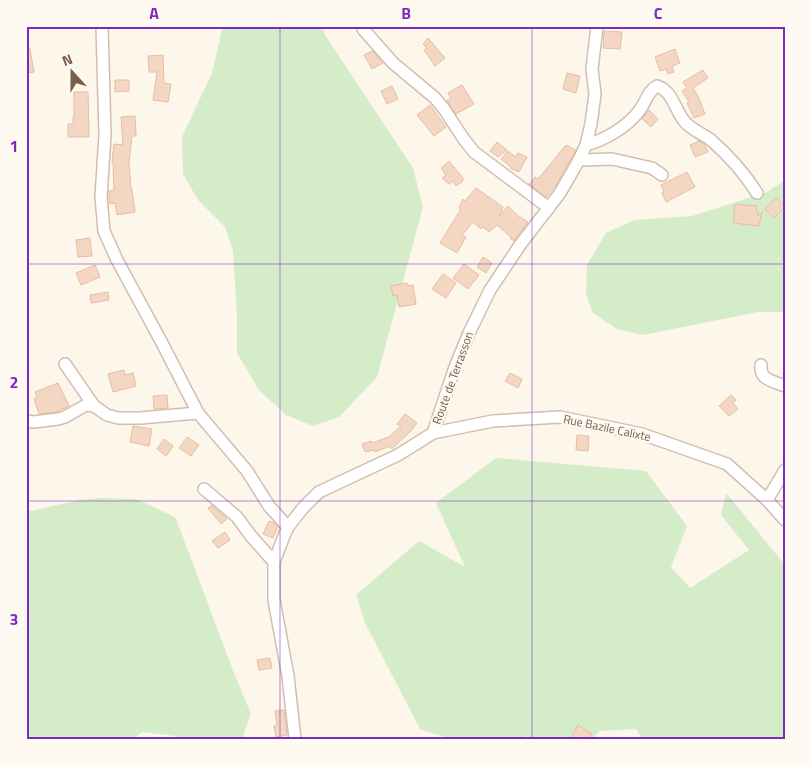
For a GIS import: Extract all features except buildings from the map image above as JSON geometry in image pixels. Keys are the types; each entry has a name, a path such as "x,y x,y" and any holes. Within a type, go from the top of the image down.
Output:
{"street":[{"path":"102,26 105,135 101,198 104,231 117,260 198,413 247,471 269,506 288,527"},
{"name":"Route de Terrasson","path":"295,739 288,676 274,600 274,562 288,527 319,492 398,455 433,434 455,367 490,290 520,245 560,193 586,146 595,94 592,69 598,26"},
{"path":"363,29 393,63 435,98 474,152 549,208"},
{"path":"586,146 608,137 632,119 640,110 650,91 657,86 667,92 685,122 711,141 750,182 757,193"},
{"path":"579,160 612,159 652,168 662,174"},
{"path":"65,364 94,406 107,415 118,418 140,418 198,413"},
{"path":"761,365 760,372 762,375 772,382 785,386"},
{"path":"26,421 58,419 86,405 94,406"},
{"name":"Rue Bazile Calixte","path":"433,434 492,421 560,417 642,434 727,464 767,500 785,520"},
{"path":"767,500 785,470"},
{"path":"204,488 238,516 251,536 274,562"}],"green space":[{"path":"223,26 322,26 325,35 413,168 423,207 377,377 339,417 313,426 286,415 259,390 237,353 233,251 225,227 198,200 183,174 182,137 212,73"},
{"path":"785,180 785,312 758,312 643,335 617,329 593,313 586,294 587,265 606,233 634,220 692,216 767,192"},
{"path":"496,458 646,471 687,526 671,567 690,588 749,550 721,515 726,493 785,565 785,739 642,739 636,729 600,731 592,739 530,739 527,736 518,739 450,739 420,729 365,623 356,595 419,541 465,567 436,503"},
{"path":"99,498 136,499 175,517 251,714 242,739 181,739 176,736 142,732 133,739 26,739 26,512 80,500"}]}
